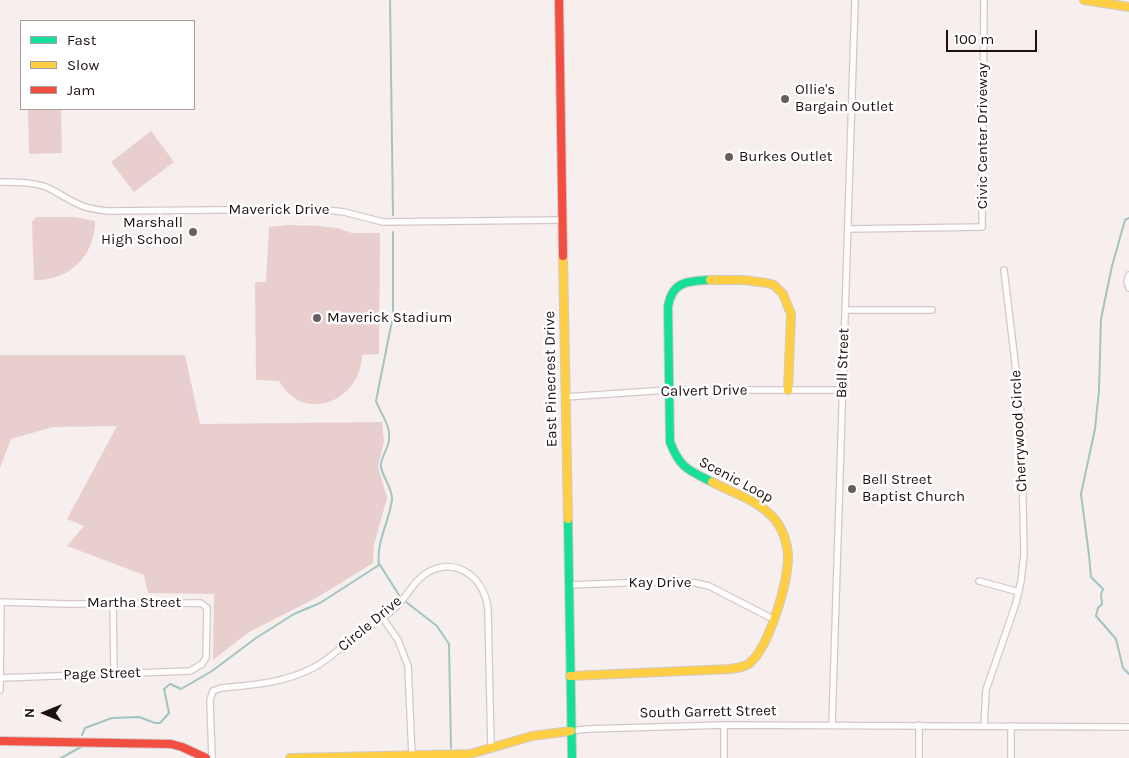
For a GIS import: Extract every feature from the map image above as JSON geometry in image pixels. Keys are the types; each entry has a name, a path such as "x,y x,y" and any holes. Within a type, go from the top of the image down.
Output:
{"main road":[{"name":"East Pinecrest Drive","path":"559,0 572,758"},
{"path":"1087,0 1129,7"},
{"name":"Scenic Loop","path":"570,676 730,669 742,667 750,663 762,649 773,619 787,567 787,548 782,530 764,508 687,469 680,464 674,455 670,442 668,390 668,306 673,291 690,281 756,280 768,282 776,286 786,297 790,308 788,390"},
{"name":"South Garrett Street","path":"290,758 464,755 492,749 532,736 571,731"},
{"path":"0,741 165,744 177,745 189,755 206,758"}],"street":[{"name":"Bell Street","path":"832,725 855,0"},
{"name":"Civic Center Driveway","path":"848,229 982,227 984,0"},
{"name":"Maverick Drive","path":"0,182 40,185 77,204 95,210 108,211 319,209 344,212 383,222 562,220"},
{"name":"Cherrywood Circle","path":"984,726 985,697 988,682 1019,592 1024,554 1021,422 1004,270"},
{"path":"1129,276 1127,282 1129,288"},
{"path":"845,310 932,310"},
{"name":"Calvert Drive","path":"565,397 668,390 842,390"},
{"name":"Circle Drive","path":"212,758 210,700 213,691 221,688 283,680 302,673 332,656 382,618 398,604 419,578 433,570 457,568 470,574 479,582 486,596 492,749"},
{"path":"978,581 1019,592"},
{"name":"Kay Drive","path":"569,585 690,582 709,586 773,619"},
{"name":"Martha Street","path":"0,690 0,602 204,604 207,608 207,655 202,664"},
{"path":"113,603 114,673"},
{"path":"382,618 398,640 408,666 412,756"},
{"name":"Page Street","path":"1,678 185,672 202,664"},
{"path":"724,725 724,758"},
{"name":"South Garrett Street","path":"571,731 724,725 1129,727"},
{"path":"919,725 919,758"},
{"path":"1011,726 1012,758"}],"shaded area":[{"path":"28,110 61,110 62,153 29,154"},
{"path":"151,131 174,162 134,192 111,162"},
{"path":"36,217 74,217 95,221 94,234 85,255 69,271 47,279 34,280 32,222"},
{"name":"Maverick Stadium","path":"287,225 337,228 352,233 380,233 379,354 362,355 359,371 352,385 342,395 329,402 316,404 302,402 290,394 279,381 256,380 255,282 266,282 269,227"},
{"path":"0,355 185,355 200,424 382,422 384,441 378,467 387,498 374,545 373,563 318,597 249,632 213,660 214,594 148,593 144,575 67,546 84,526 67,519 117,426 53,427 11,439 0,468"}],"waterway":[{"path":"390,0 393,215"},
{"path":"1129,218 1125,220 1112,266 1101,319 1099,390 1095,429 1081,494 1091,577 1103,589 1101,594 1102,604 1098,608 1096,616 1116,639 1123,668 1129,674"},
{"path":"82,735 85,728 112,718 139,717 160,723 169,713 164,689 170,684 181,689 212,671 256,638 294,614 320,603 379,565 379,548 392,500 391,492 381,467 388,445 389,433 376,401 393,316 393,232"},
{"path":"380,565 399,595"},
{"path":"406,602 437,626 449,644 451,748"},
{"path":"61,758 81,747"}],"traffic: fast":[{"path":"710,280 688,282 677,287 670,298 668,307 670,442 681,463 712,482"},
{"path":"568,519 572,758"}],"traffic: slow":[{"path":"1084,0 1129,7"},
{"path":"563,256 568,519"},
{"path":"710,280 743,280 767,283 774,285 783,294 791,314 788,390"},
{"path":"570,676 730,669 747,665 758,653 771,627 782,595 788,554 786,543 779,525 765,510 749,499 712,482"},
{"path":"290,758 470,754 532,736 571,731"}],"traffic: jam":[{"path":"559,0 563,256"},
{"path":"0,741 171,744 206,758"}],"place":[{"name":"Ollie's Bargain Outlet","path":"785,99"},
{"name":"Burkes Outlet","path":"729,157"},
{"name":"Marshall High School","path":"193,232"},
{"name":"Maverick Stadium","path":"317,318"},
{"name":"Bell Street Baptist Church","path":"852,489"}]}
